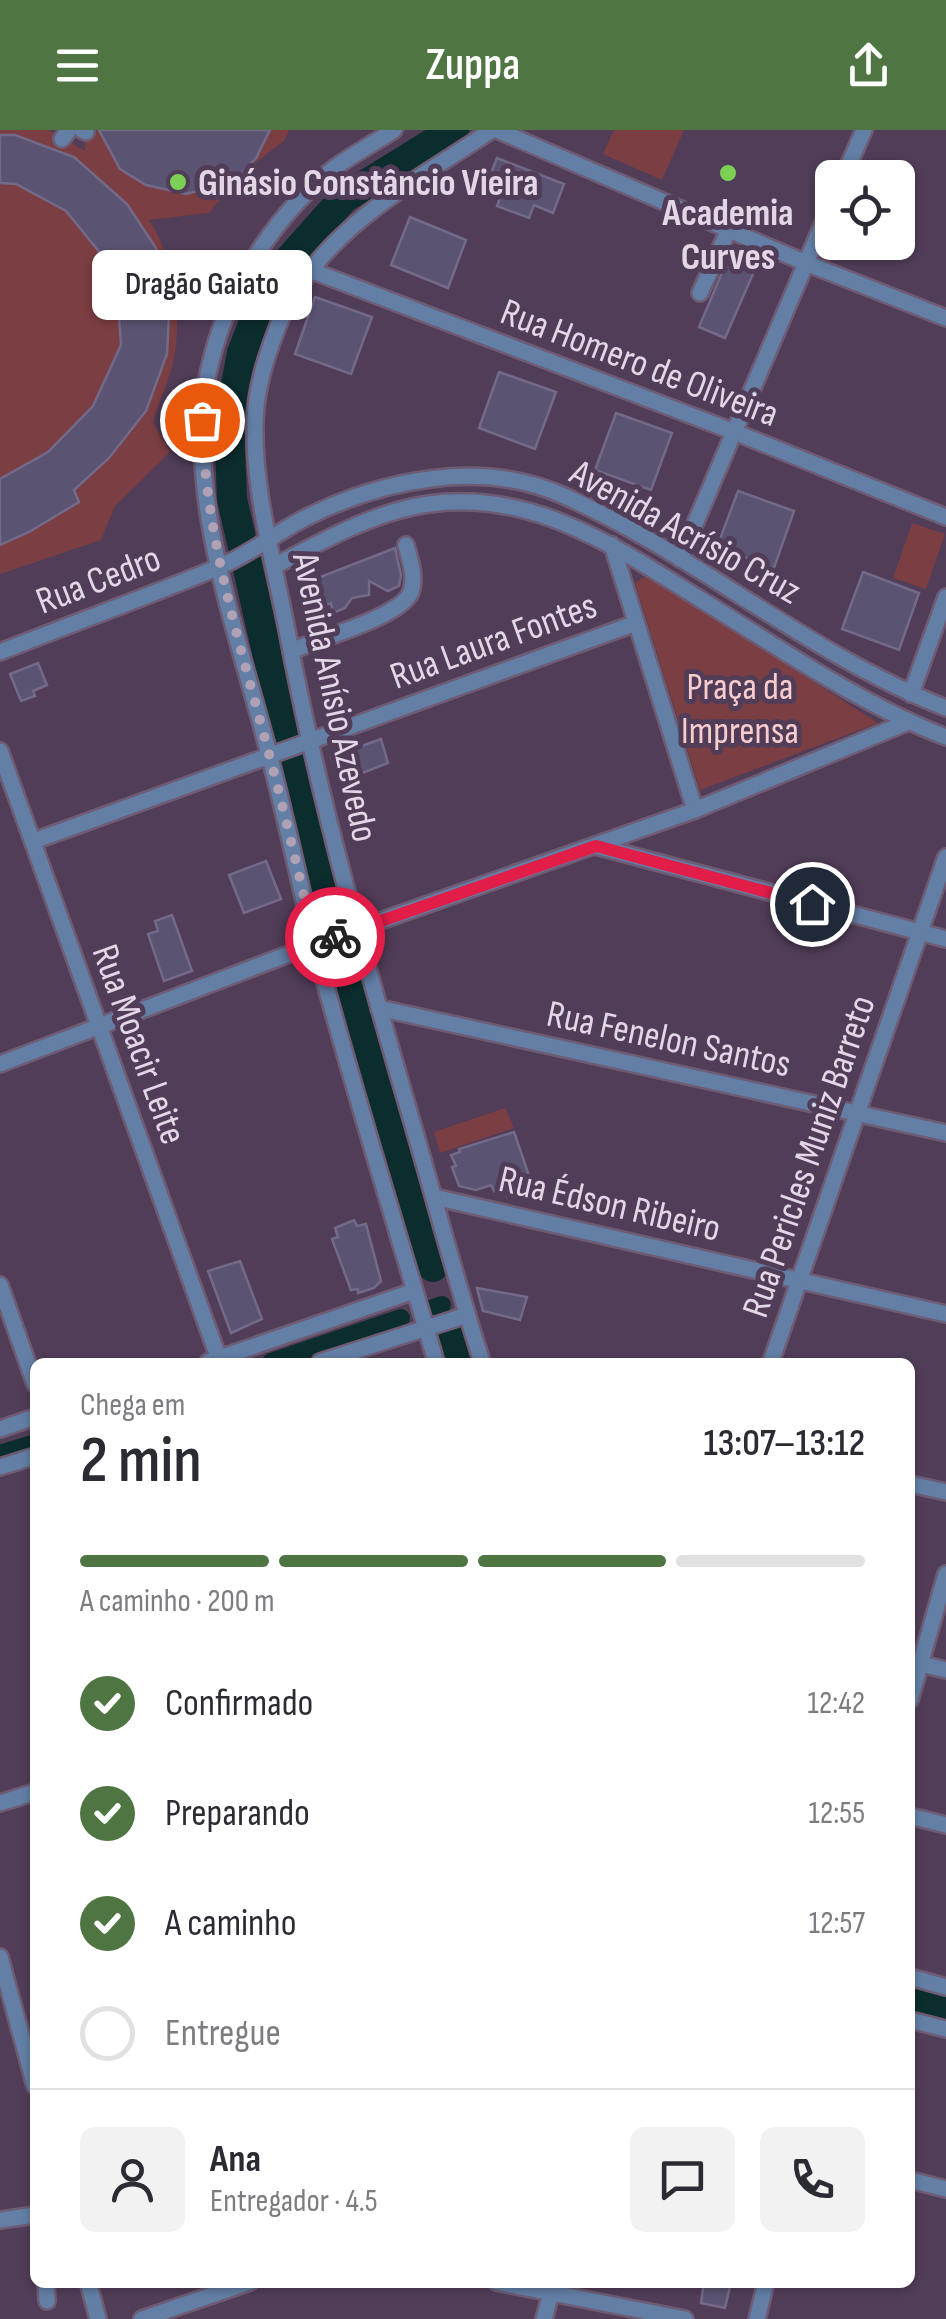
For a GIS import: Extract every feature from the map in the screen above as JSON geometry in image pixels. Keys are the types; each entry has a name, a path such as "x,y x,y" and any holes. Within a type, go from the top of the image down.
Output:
{"street":[{"path":"494,130 946,318"},
{"name":"Avenida Anísio Azevedo","path":"481,1358 379,1008 351,932 304,744 298,647 275,566 264,544 255,421 260,378 280,322 330,244 358,220 494,130"},
{"path":"851,160 864,130"},
{"name":"Avenida Anísio Azevedo","path":"391,131 338,166 301,199 261,248 226,307 208,374 202,420 203,467 318,943 435,1358"},
{"path":"700,293 728,230"},
{"path":"680,559 815,241"},
{"name":"Rua Homero de Oliveira","path":"310,270 946,517"},
{"name":"Avenida Acrísio Cruz","path":"225,564 305,518 406,482 475,477 533,484 680,559 863,669 946,708"},
{"name":"Avenida Acrísio Cruz","path":"275,566 315,545 396,512 427,504 467,501 530,510 612,544 841,686 908,722 946,737"},
{"path":"612,544 696,810"},
{"path":"298,647 392,611 410,596 414,577 406,545"},
{"name":"Rua Cedro","path":"0,652 225,564"},
{"path":"912,694 946,598"},
{"name":"Rua Laura Fontes","path":"34,840 636,623"},
{"path":"0,1064 318,943 696,810 908,722"},
{"name":"Rua Moacir Leite","path":"0,751 215,1358"},
{"path":"596,846 946,940"},
{"name":"Rua Pericles Muniz Barreto","path":"772,1358 946,856"},
{"name":"Rua Fenelon Santos","path":"379,1008 946,1133"},
{"name":"Rua Édson Ribeiro","path":"434,1197 946,1314"},
{"path":"0,1285 30,1370"},
{"path":"224,1358 414,1291"},
{"path":"333,1358 466,1315"},
{"path":"0,1429 30,1420"},
{"path":"0,1467 30,1458"},
{"path":"915,1485 946,1492"},
{"path":"915,1684 946,1574"},
{"path":"921,1664 946,1670"},
{"path":"0,1803 30,1794"},
{"path":"915,1817 946,1825"},
{"path":"0,1957 4,1984 30,2070"},
{"path":"915,1978 946,1987"},
{"path":"915,2021 946,2029"},
{"path":"915,2181 946,2189"},
{"path":"0,2220 30,2216"},
{"path":"47,2288 48,2301"},
{"path":"90,2288 98,2319"},
{"path":"142,2319 232,2288"},
{"path":"544,2319 552,2288 685,2319"},
{"path":"758,2319 765,2288"}],"green space":[{"path":"0,130 48,130 85,151 86,130 289,130 284,141 242,173 209,213 149,220 165,251 176,308 173,363 153,422 170,452 115,506 101,540 0,574"},
{"path":"614,130 684,130 662,180 603,154"},
{"path":"912,523 945,534 926,589 893,578"},
{"name":"Praça da Imprensa","path":"647,575 878,723 700,790 635,583"},
{"path":"505,1108 514,1128 440,1153 434,1132"}],"building":[{"name":"Ginásio Constâncio Vieira","path":"99,130 270,130 256,158 242,173 225,184 186,194 146,185 120,169"},
{"path":"0,135 15,135 74,157 127,204 156,248 170,296 167,354 146,411 109,458 74,490 79,502 0,545 0,479 48,452 93,406 121,345 118,302 101,254 66,211 16,184 0,183"},
{"path":"497,158 564,184 553,213 534,205 529,218 497,206 502,192 486,185"},
{"path":"410,217 466,240 448,288 391,265"},
{"path":"729,256 756,267 725,338 699,327"},
{"path":"315,297 372,317 351,374 295,354"},
{"path":"499,372 556,392 535,449 479,428"},
{"path":"616,413 672,433 651,490 595,470"},
{"path":"738,491 794,511 774,568 717,547"},
{"path":"395,548 401,575 399,586 388,591 369,581 369,595 352,598 345,608 333,613 331,603 324,606 323,598 316,599 310,581"},
{"path":"863,572 919,593 899,650 842,629"},
{"path":"38,663 47,685 33,691 35,696 21,701 10,674"},
{"path":"381,739 388,763 339,782 331,757"},
{"path":"266,861 281,899 244,913 229,875"},
{"path":"172,915 192,971 164,981 148,934 158,931 155,921"},
{"path":"514,1132 532,1184 507,1196 503,1187 494,1191 491,1185 476,1190 459,1186 451,1155"},
{"path":"354,1220 357,1226 366,1224 381,1281 358,1293 358,1289 351,1290 332,1239 338,1237 335,1228"},
{"path":"240,1261 262,1319 231,1333 208,1271"},
{"path":"477,1288 527,1297 520,1320 483,1311"},
{"path":"703,2288 730,2288 725,2308 701,2303"}],"waterway":[{"path":"433,1267 362,1035 300,797 232,499 229,422 242,353 270,281 344,198 454,130"},
{"path":"431,1309 442,1305"},
{"path":"283,1358 401,1318"},
{"path":"452,1337 458,1358"},
{"path":"0,1454 30,1445"},
{"path":"915,1997 946,2006"}],"way so far":[{"path":"202,420 203,467 219,567 315,944 335,937"}],"place":[{"name":"Academia Curves","path":"728,173"},
{"name":"Ginásio Constâncio Vieira","path":"178,182"},
{"name":"Dragão Gaiato","path":"202,420"}],"route":[{"path":"335,937 596,846 812,904"}]}
